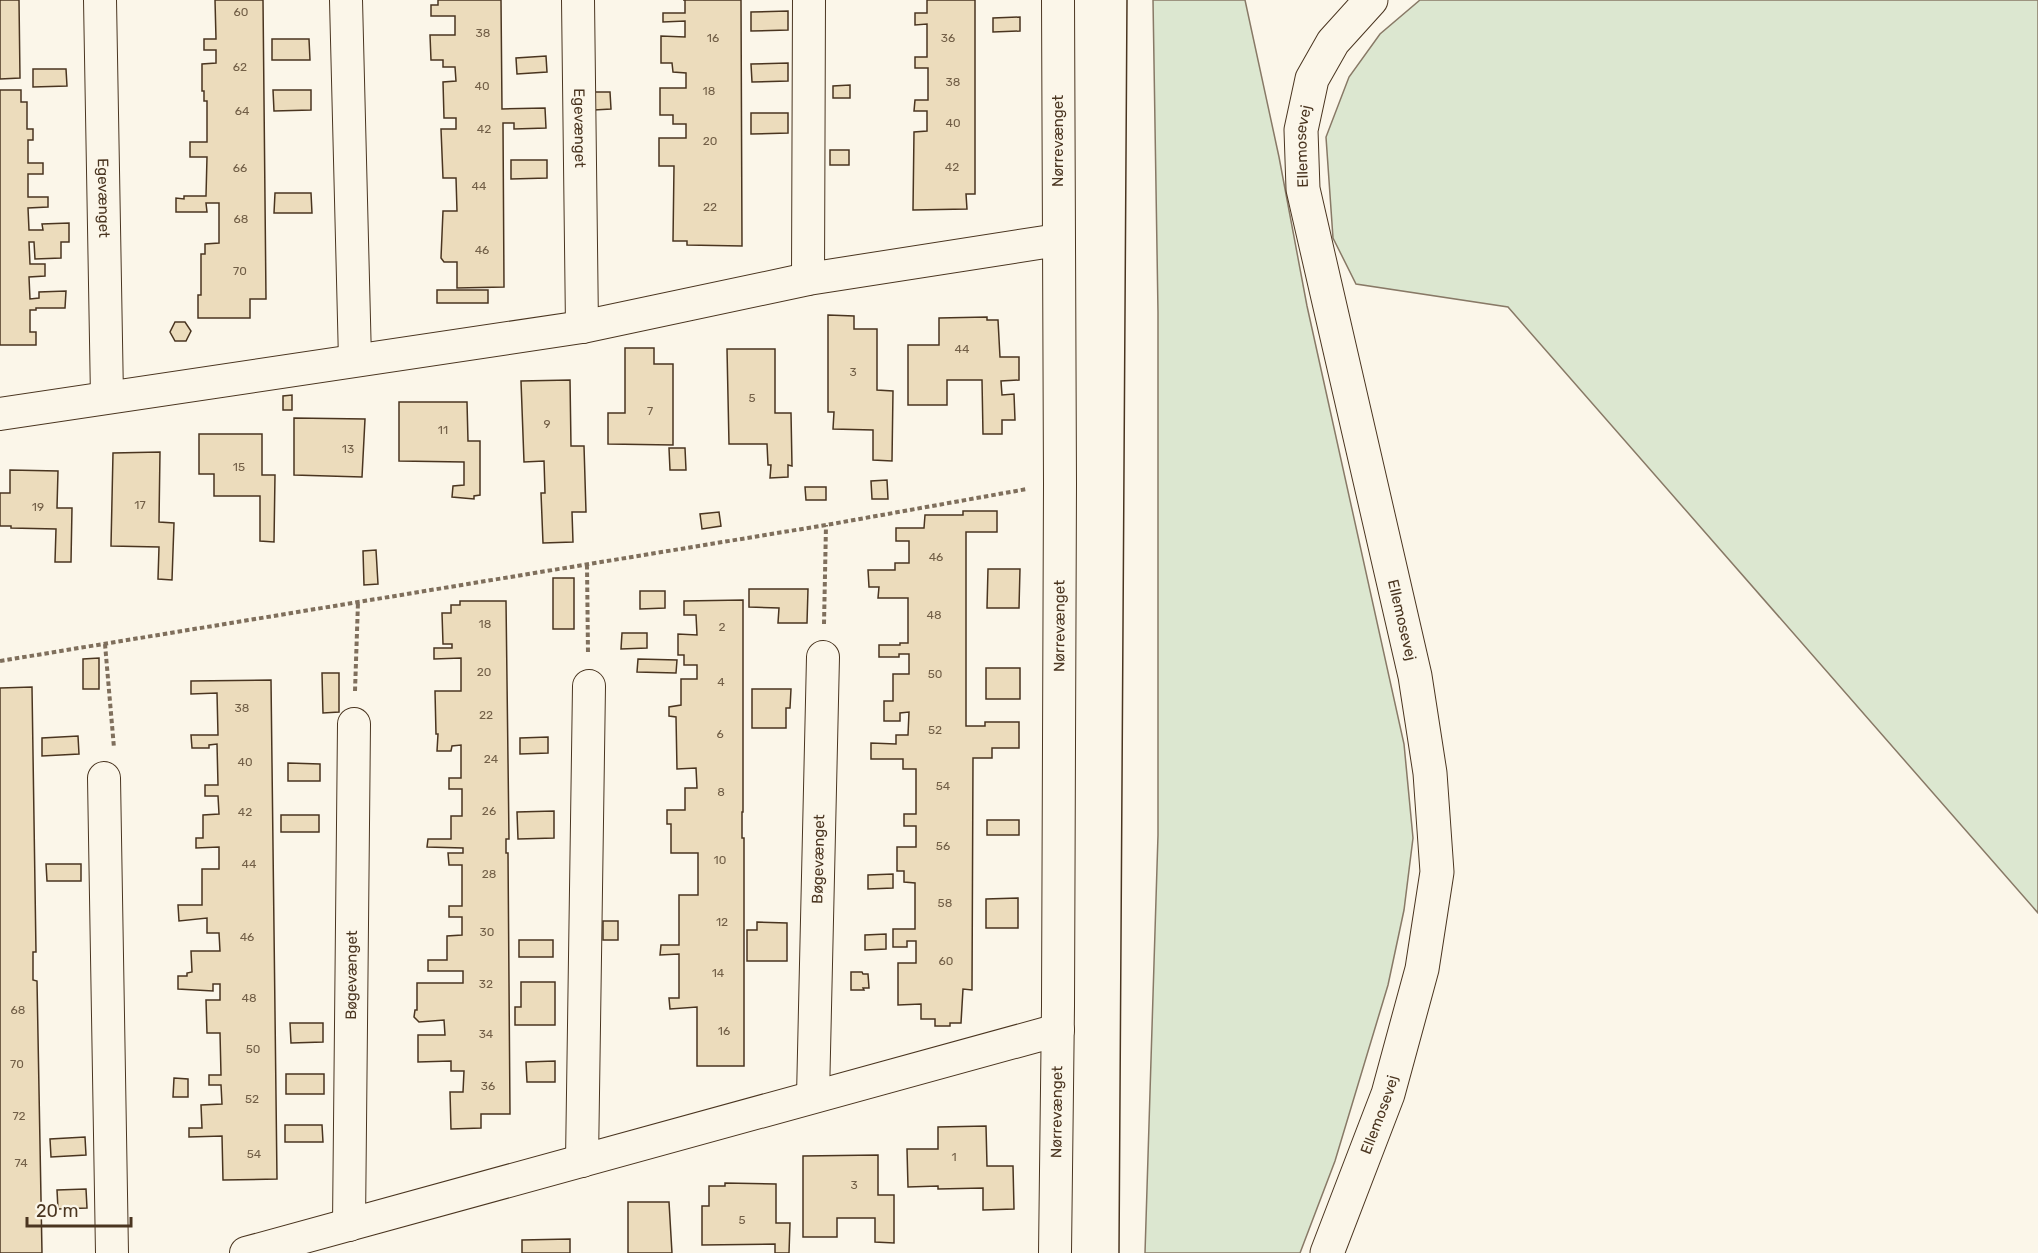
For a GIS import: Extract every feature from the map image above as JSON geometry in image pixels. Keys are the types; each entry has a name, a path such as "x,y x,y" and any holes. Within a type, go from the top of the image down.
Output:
{"street":[{"name":"Egevænget","path":"100,0 106,397"},
{"path":"346,0 355,360"},
{"name":"Egevænget","path":"578,0 582,327"},
{"path":"808,279 809,0"},
{"name":"Nørrevænget","path":"1055,1253 1060,483 1058,0"},
{"name":"Ellemosevej","path":"1327,1253 1388,1094 1422,969 1437,872 1430,773 1415,676 1304,189 1301,130 1312,79 1334,42 1371,0"},
{"path":"0,414 582,327 808,279 1058,240"},
{"name":"Bøgevænget","path":"813,1096 823,657"},
{"path":"582,1161 589,686"},
{"name":"Bøgevænget","path":"349,1225 354,724"},
{"path":"104,778 112,1253"},
{"path":"246,1253 1058,1030"}],"path":[{"path":"0,661 826,525 1060,483"},
{"path":"823,657 826,525"},
{"path":"587,565 589,686"},
{"path":"354,724 358,602"},
{"path":"104,778 114,754 105,644"}],"green space":[{"path":"1153,0 1245,0 1279,157 1307,306 1404,744 1413,838 1404,910 1388,985 1335,1161 1300,1253 1145,1253 1158,835 1158,312"},
{"path":"1420,0 2038,0 2038,913 1508,307 1356,284 1333,238 1326,137 1349,77 1380,34"}],"building":[{"path":"0,0 19,0 20,78 0,79"},
{"path":"215,0 263,0 266,299 250,299 250,318 198,318 198,295 201,295 201,254 205,254 205,244 219,243 219,203 206,203 207,212 176,212 176,198 206,196 207,157 190,157 190,142 207,142 207,101 204,101 204,91 202,91 202,64 216,63 216,50 204,50 204,39 216,39"},
{"path":"438,0 501,0 502,109 545,108 546,128 514,129 514,123 503,123 504,287 457,288 457,262 444,262 441,258 443,211 457,211 456,178 443,178 441,129 456,129 456,118 444,118 443,82 456,81 455,67 443,67 443,60 431,60 430,35 455,35 455,16 431,16 431,5 438,5"},
{"path":"685,0 741,0 742,246 687,245 687,241 673,241 674,166 659,166 659,138 686,138 686,124 673,124 673,115 660,115 660,88 686,88 686,73 673,72 672,63 661,63 661,36 685,37 685,21 663,22 663,13 685,13"},
{"path":"927,0 975,0 975,194 966,194 967,209 913,210 914,132 927,131 927,111 914,111 915,100 928,100 928,68 915,68 915,57 927,57 927,24 915,25 915,13 927,13"},
{"path":"788,11 788,30 751,31 751,12"},
{"path":"1020,17 1020,31 993,32 993,18"},
{"path":"272,39 309,39 310,60 272,60"},
{"path":"546,56 547,72 517,74 516,58"},
{"path":"788,63 788,81 752,82 751,64"},
{"path":"33,69 66,69 67,86 33,87"},
{"path":"850,85 850,98 833,98 833,86"},
{"path":"0,90 21,90 21,102 27,102 27,129 33,129 33,140 28,140 28,163 43,163 43,174 28,174 28,197 48,197 48,207 28,208 29,230 43,230 42,224 69,223 69,242 61,242 61,258 35,259 34,242 29,242 30,264 45,264 45,276 29,277 30,299 39,298 39,292 66,291 65,308 30,310 30,332 36,332 36,345 0,345"},
{"path":"273,90 311,90 311,110 274,111"},
{"path":"594,92 610,92 611,109 594,110"},
{"path":"751,113 788,113 788,133 751,134"},
{"path":"830,150 849,150 849,165 830,165"},
{"path":"511,160 547,160 547,178 511,179"},
{"path":"275,193 311,193 312,213 274,213"},
{"path":"437,290 488,290 488,303 437,303"},
{"path":"828,315 854,316 854,329 877,329 877,390 893,391 892,461 873,460 873,430 833,429 834,412 828,412"},
{"path":"987,317 987,320 998,320 1000,357 1019,357 1019,380 1001,381 1002,395 1014,394 1015,420 1002,420 1002,434 983,434 982,380 947,380 947,405 908,405 908,345 939,345 939,318"},
{"path":"175,322 185,322 191,331 186,341 175,341 170,332"},
{"path":"625,348 654,348 654,364 673,364 673,445 608,444 608,413 625,413"},
{"path":"727,349 775,349 775,413 791,413 792,466 788,465 788,477 770,478 771,465 768,465 767,444 729,444"},
{"path":"570,380 571,446 584,446 586,512 572,512 573,542 543,543 541,493 545,493 544,461 524,462 521,381"},
{"path":"292,395 292,410 283,410 283,396"},
{"path":"399,402 467,402 468,441 480,441 480,495 474,496 474,499 452,497 453,486 464,485 464,462 399,461"},
{"path":"294,418 365,419 362,477 294,475"},
{"path":"199,434 262,434 262,475 275,475 274,542 260,541 260,496 214,496 214,474 199,474"},
{"path":"669,448 685,448 686,470 670,470"},
{"path":"160,452 159,522 174,523 172,580 158,579 159,547 111,546 113,453"},
{"path":"10,470 58,471 57,508 72,508 71,562 55,562 56,529 0,526 0,493 10,493"},
{"path":"887,480 888,499 872,499 871,481"},
{"path":"805,487 826,487 826,500 806,500"},
{"path":"963,511 997,511 997,532 966,532 966,726 985,726 985,722 1019,722 1019,748 992,748 992,758 973,758 972,990 963,989 961,1023 935,1026 935,1019 921,1019 921,1004 898,1005 898,963 916,963 916,941 907,941 907,947 893,947 893,929 915,929 915,883 904,882 904,871 897,871 897,847 916,847 916,826 904,826 904,814 916,814 916,769 903,769 903,759 871,759 871,743 896,744 896,735 908,735 909,712 900,713 900,721 884,721 884,701 893,701 893,674 909,674 909,654 899,654 899,657 879,657 879,645 908,643 908,598 878,598 879,587 869,587 868,570 895,570 895,563 909,563 909,541 896,541 896,528 924,528 925,515 963,515"},
{"path":"719,512 721,526 702,529 700,514"},
{"path":"376,550 378,584 364,585 363,551"},
{"path":"988,569 1020,569 1019,608 987,608"},
{"path":"553,578 574,578 574,629 553,629"},
{"path":"749,589 808,589 807,623 778,623 779,608 749,607"},
{"path":"640,591 665,591 665,608 640,609"},
{"path":"743,600 744,1066 697,1066 697,1007 670,1009 669,998 679,998 679,954 660,955 661,945 679,945 679,895 698,895 698,853 671,853 671,824 667,824 667,810 685,810 685,788 697,788 696,768 677,769 676,717 669,716 669,707 681,705 681,679 697,679 697,665 684,665 684,655 678,655 678,634 697,635 696,615 684,615 684,601"},
{"path":"460,601 506,601 509,839 506,839 506,853 508,853 510,1114 481,1114 481,1128 451,1129 450,1092 463,1092 464,1071 451,1071 451,1061 418,1062 418,1035 445,1035 444,1020 419,1022 414,1017 415,1010 417,1010 417,983 463,983 463,971 428,971 428,960 447,960 447,936 462,935 462,917 449,917 449,906 462,906 462,865 449,865 448,853 463,853 463,848 427,847 428,839 451,839 451,816 462,816 462,789 449,789 449,778 461,778 461,745 452,746 451,751 437,751 435,691 461,691 461,658 434,659 434,648 452,648 452,644 443,644 442,613 451,613 451,605 460,605"},
{"path":"622,633 647,633 647,648 621,649"},
{"path":"99,658 99,689 83,689 83,659"},
{"path":"638,659 677,660 676,673 637,672"},
{"path":"986,668 1020,668 1020,699 986,699"},
{"path":"322,673 339,673 339,712 323,713"},
{"path":"271,680 277,1179 223,1180 222,1136 189,1137 189,1128 202,1128 201,1105 222,1104 221,1085 209,1085 209,1075 221,1075 220,1033 207,1033 206,1000 220,1000 220,984 213,984 213,991 178,989 178,976 187,976 187,973 192,972 191,951 220,951 219,933 207,933 207,918 179,921 178,905 202,905 202,869 219,869 219,847 196,848 196,838 203,838 203,815 219,814 218,796 205,796 205,785 218,785 217,744 209,745 209,748 192,748 191,735 218,735 217,693 191,694 191,681"},
{"path":"32,687 36,952 33,952 33,980 37,981 42,1253 0,1253 0,688"},
{"path":"752,689 791,689 790,708 786,708 786,728 752,728"},
{"path":"78,736 79,754 42,756 42,738"},
{"path":"548,737 548,753 520,754 520,738"},
{"path":"288,763 320,764 320,781 288,781"},
{"path":"554,811 554,838 518,839 517,812"},
{"path":"281,815 319,815 319,832 281,832"},
{"path":"987,820 1019,820 1019,835 987,835"},
{"path":"46,864 81,864 81,881 47,881"},
{"path":"893,874 893,888 868,889 868,875"},
{"path":"1018,898 1018,928 986,928 986,899"},
{"path":"603,921 618,921 618,940 603,940"},
{"path":"757,922 787,923 787,961 747,961 747,930 757,930"},
{"path":"886,934 886,949 865,950 865,935"},
{"path":"519,940 553,940 553,957 519,957"},
{"path":"851,972 868,974 869,988 851,990"},
{"path":"521,982 555,982 555,1025 515,1025 515,1007 521,1007"},
{"path":"290,1023 323,1023 323,1042 291,1043"},
{"path":"555,1061 555,1082 527,1082 526,1062"},
{"path":"286,1074 324,1074 324,1094 286,1094"},
{"path":"174,1078 188,1079 188,1097 173,1097"},
{"path":"285,1125 322,1125 323,1142 285,1142"},
{"path":"986,1126 987,1166 1013,1166 1014,1209 983,1210 983,1188 908,1187 907,1149 938,1149 938,1127"},
{"path":"85,1137 86,1155 51,1157 50,1139"},
{"path":"878,1155 878,1195 894,1195 894,1243 875,1242 875,1218 837,1218 837,1237 803,1237 803,1156"},
{"path":"725,1183 776,1184 776,1223 790,1223 789,1253 775,1253 775,1244 702,1245 702,1206 709,1206 709,1186 725,1186"},
{"path":"86,1189 87,1208 58,1209 57,1190"},
{"path":"628,1202 669,1202 672,1253 628,1253"},
{"path":"570,1239 570,1253 522,1253 522,1240"}],"tram line":[{"path":"1119,1253 1127,0"}]}
